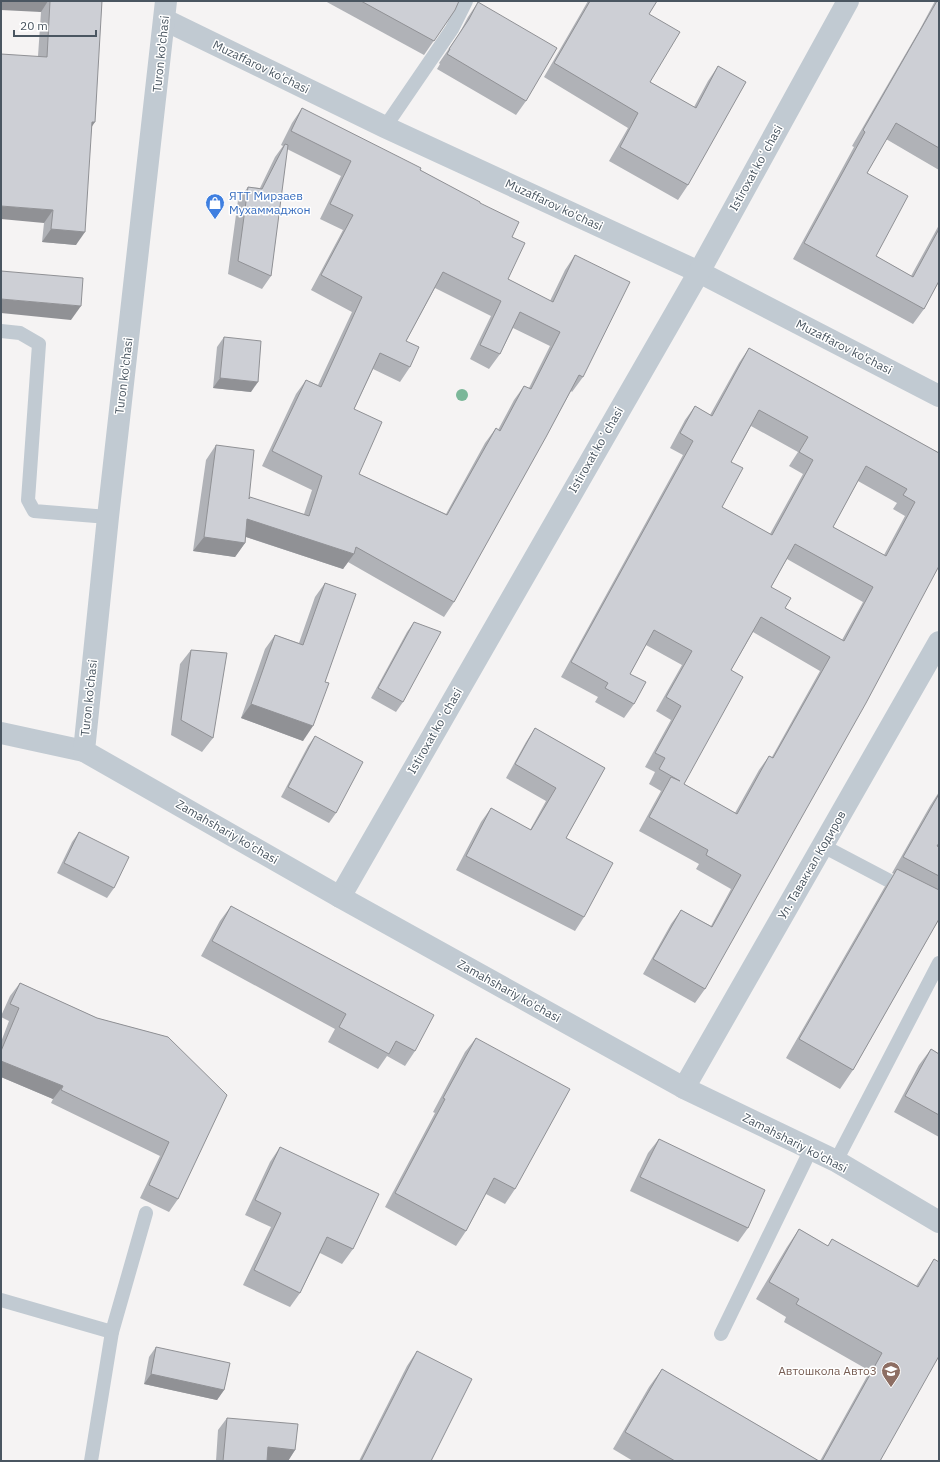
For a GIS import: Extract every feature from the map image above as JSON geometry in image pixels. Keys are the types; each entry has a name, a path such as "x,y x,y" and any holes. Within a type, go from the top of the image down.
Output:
{"street":[{"name":"Istiroxat koʻchasi","path":"340,896 699,272 848,1"},
{"name":"Muzaffarov ko'chasi","path":"166,10 385,127 699,272 939,396"},
{"name":"Turon ko'chasi","path":"84,751 108,517 166,10"},
{"name":"Ул. Таваккал Кодиров","path":"684,1088 939,642"},
{"name":"Zamahshariy ko'chasi","path":"1,733 84,751 684,1088 836,1161 939,1222"}],"lane":[{"path":"385,127 452,29 466,1"},
{"path":"1,331 20,333 39,344 28,500 34,511 108,517"},
{"path":"823,846 939,907"},
{"path":"836,1161 939,963"},
{"path":"720,1334 811,1149"},
{"path":"92,1461 112,1332 146,1213"},
{"path":"1,1300 112,1332"}],"building":[{"path":"50,1 102,1 95,122 92,122 85,232 51,229 53,210 1,206 1,54 47,57"},
{"path":"361,1 459,1 455,10 434,41"},
{"path":"590,1 657,1 649,14 680,32 650,82 696,108 718,66 746,82 688,185 620,147 638,113 554,63"},
{"path":"937,1 939,1 939,148 896,123 867,173 908,196 876,256 913,277 939,229 939,281 924,309 804,243 865,132 863,130"},
{"path":"478,2 557,48 526,101 447,54"},
{"path":"302,108 421,168 420,170 480,203 519,222 512,237 525,243 508,279 553,302 575,255 630,282 583,377 579,375 454,602 356,547 354,554 247,519 245,543 204,537 216,445 254,450 249,499 250,497 309,516 322,476 272,451 306,380 321,387 362,297 321,275 353,215 330,204 351,161 291,131","holes":["443,272 501,301 480,345 500,354 520,312 560,332 531,389 524,386 500,431 496,428 447,515 359,474 382,422 354,409 380,353 410,367 419,347 406,341"]},
{"path":"285,144 288,145 271,276 238,261 248,187 262,189"},
{"path":"1,271 83,278 81,306 1,299"},
{"path":"224,337 261,341 258,382 220,378"},
{"path":"749,348 939,453 939,566 866,703 705,989 653,959 681,910 712,927 741,875 706,855 708,850 649,817 671,777 680,781 659,769 665,758 655,753 681,706 666,697 692,651 654,630 630,674 646,682 634,704 605,688 608,683 571,662 693,441 680,433 695,406 712,416","holes":["759,410 808,437 799,452 813,460 772,535 722,507 743,468 731,462","866,466 907,489 903,495 915,502 886,556 833,527","795,544 873,587 844,641 785,608 791,598 771,587","761,617 830,657 773,758 769,756 737,814 684,784 743,677 731,670"]},
{"path":"325,583 356,594 325,682 329,683 313,726 251,704 275,635 303,645"},
{"path":"414,622 441,632 403,702 378,688"},
{"path":"191,650 227,653 213,738 181,720"},
{"path":"535,728 605,768 566,838 613,863 584,917 466,856 491,808 531,830 556,788 515,764"},
{"path":"315,736 363,762 336,813 288,787"},
{"path":"939,794 939,843 937,846 939,847 939,876 903,857"},
{"path":"79,832 129,857 114,888 64,863"},
{"path":"897,869 939,890 939,919 853,1070 799,1039"},
{"path":"231,906 434,1015 415,1051 396,1041 389,1054 339,1027 346,1014 212,941"},
{"path":"20,983 97,1018 168,1037 227,1095 178,1199 149,1185 169,1142 61,1090 63,1086 1,1061 1,1051 19,1008 10,1004"},
{"path":"476,1038 570,1089 515,1189 494,1178 466,1231 395,1193 445,1099 443,1098"},
{"path":"931,1049 939,1054 939,1115 905,1096"},
{"path":"659,1139 765,1190 748,1228 640,1177"},
{"path":"280,1147 379,1194 353,1249 327,1237 300,1293 254,1270 281,1213 255,1200"},
{"path":"799,1229 828,1246 832,1239 918,1287 934,1259 939,1262 939,1356 880,1461 822,1461 882,1353 796,1304 799,1299 769,1282"},
{"path":"156,1347 230,1363 224,1390 151,1374"},
{"path":"417,1351 472,1379 431,1461 361,1461"},
{"path":"662,1369 819,1461 675,1461 625,1432"},
{"path":"227,1418 298,1424 295,1450 268,1447 267,1461 223,1461"}],"place":[{"name":"ЯТТ Мирзаев Мухаммаджон","path":"215,220"},
{"name":"Автошкола Авто3","path":"891,1388"}]}
